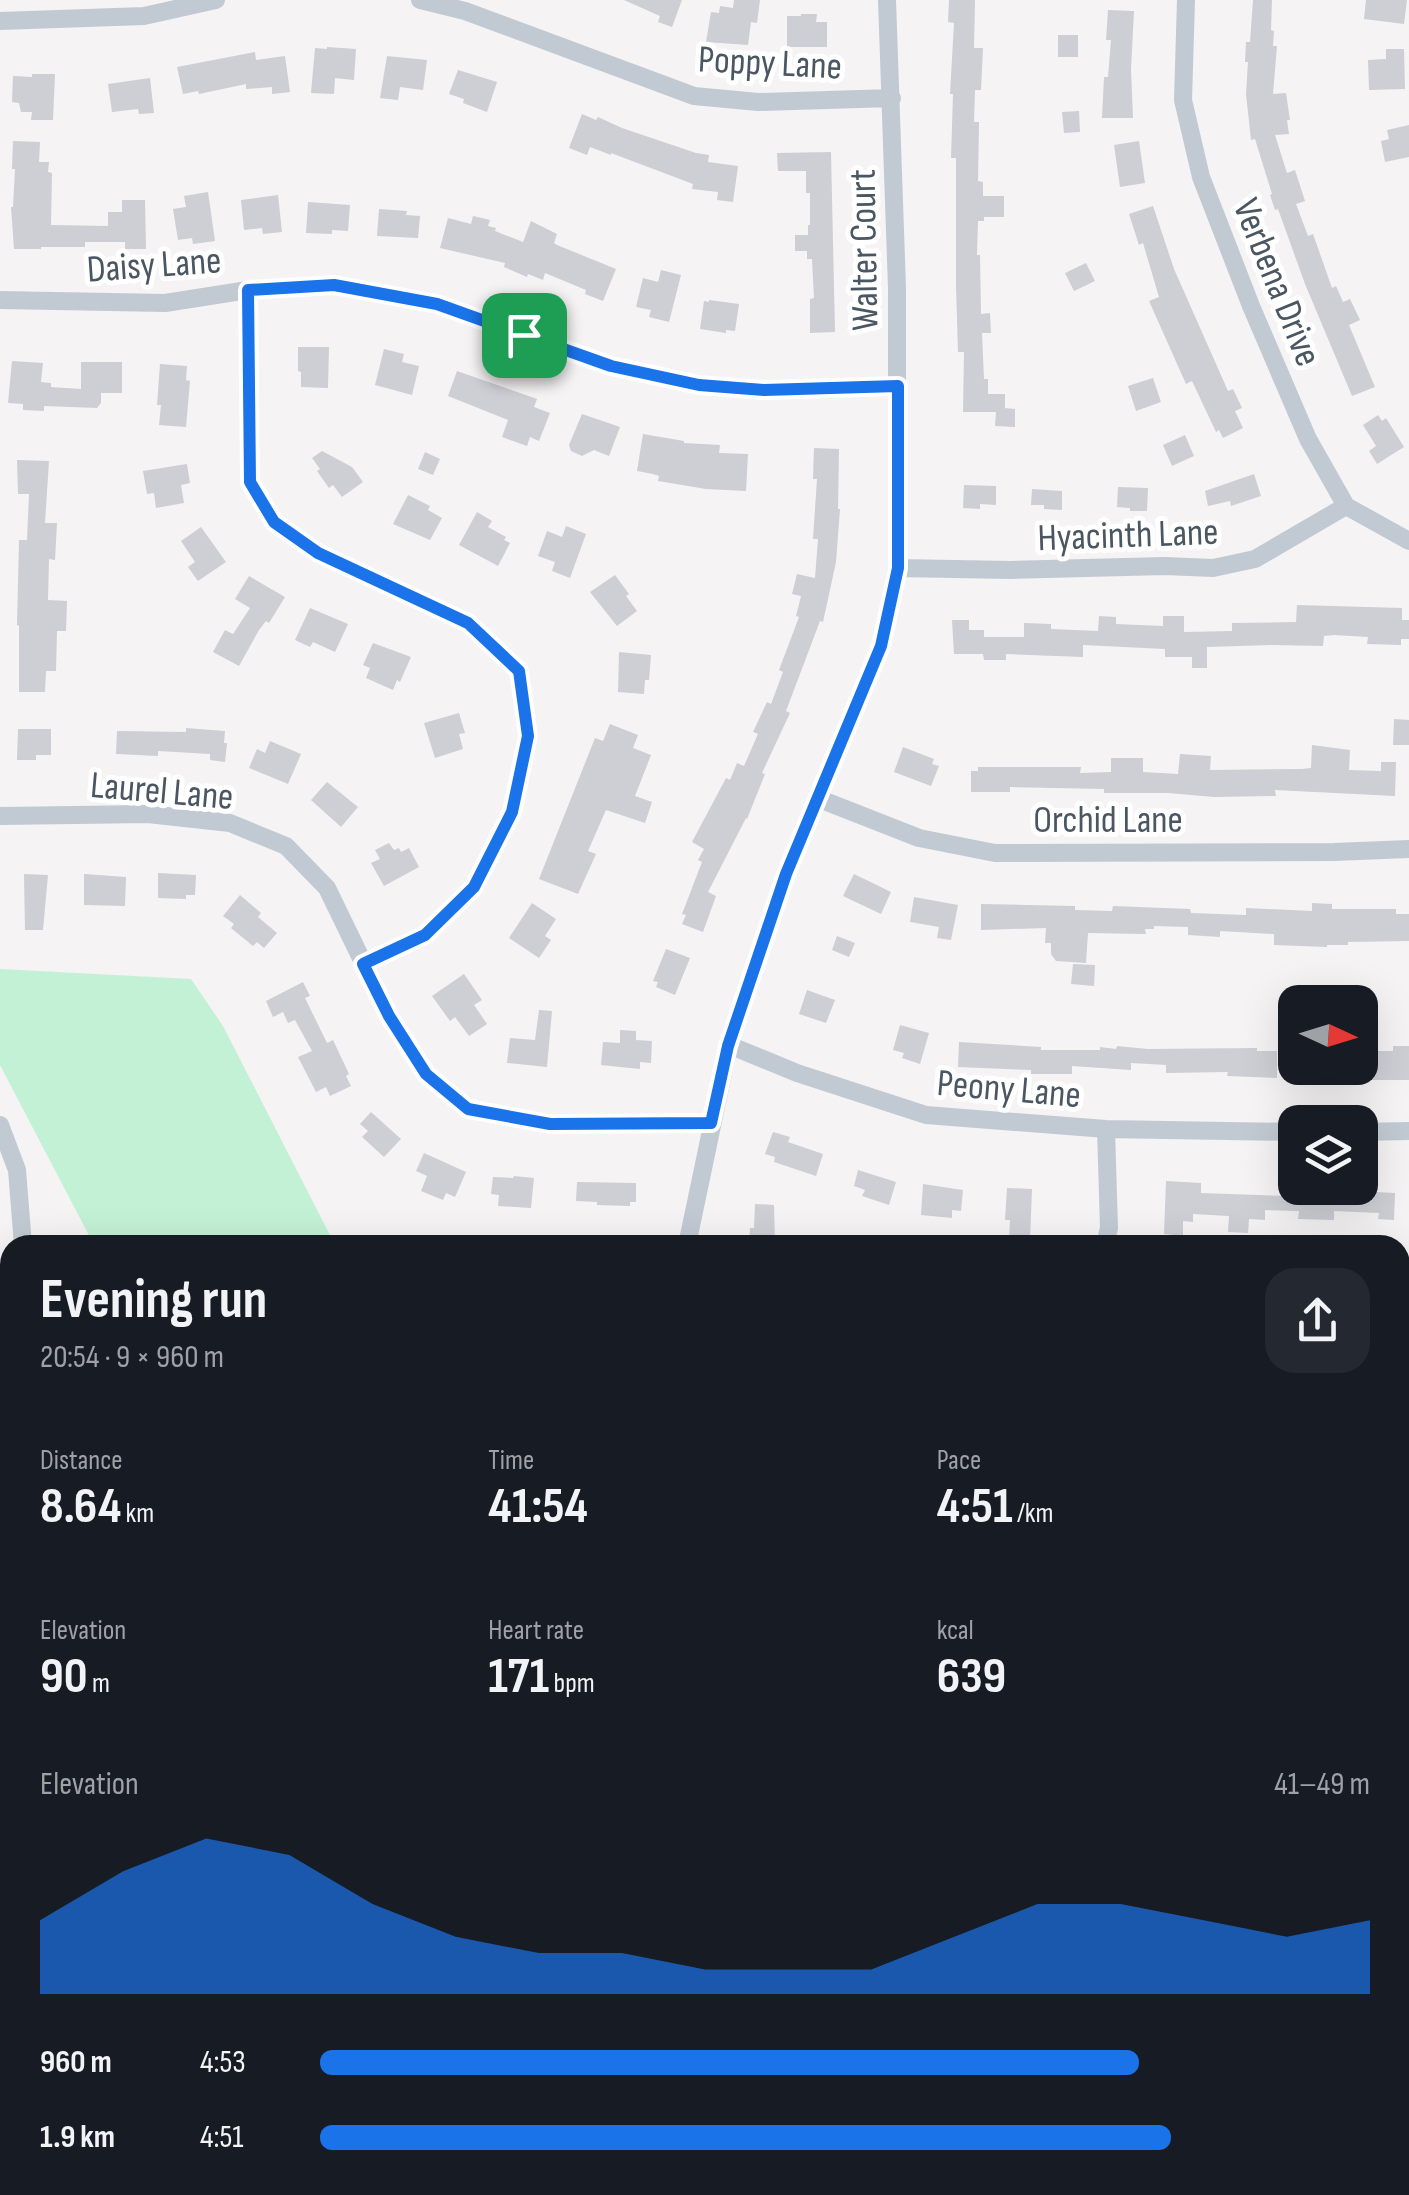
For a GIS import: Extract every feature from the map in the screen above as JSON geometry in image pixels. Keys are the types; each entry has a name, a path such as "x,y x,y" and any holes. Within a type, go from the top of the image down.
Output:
{"street":[{"path":"0,21 144,16 216,0"},
{"name":"Poppy Lane","path":"420,0 465,10 694,96 758,102 892,98"},
{"name":"Walter Court","path":"689,1235 728,1046 786,874 881,646 898,568 898,386 887,0"},
{"name":"Verbena Drive","path":"1186,0 1183,100 1201,177 1250,306 1308,439 1346,506"},
{"name":"Daisy Lane","path":"0,300 165,303 248,290 334,285 437,304 611,366 699,385 764,390 898,386"},
{"path":"248,290 250,482 274,522 318,553 468,623 519,671 528,736 512,812 474,887 425,935 363,964"},
{"path":"1346,506 1409,540"},
{"name":"Hyacinth Lane","path":"898,568 1213,568 1255,559 1346,506"},
{"name":"Orchid Lane","path":"817,798 919,838 995,853 1409,849"},
{"name":"Laurel Lane","path":"0,816 148,814 230,824 286,846 327,888 389,1016 426,1074 468,1109 550,1124 711,1123"},
{"name":"Peony Lane","path":"728,1046 926,1115 1106,1129 1278,1132"},
{"path":"0,1125 16,1170 22,1235"},
{"path":"1106,1129 1107,1235"},
{"path":"1378,1132 1409,1131"}],"green space":[{"path":"0,969 191,979 223,1026 330,1235 89,1235 0,1065"}],"building":[{"path":"624,0 682,0 672,27 658,22 660,16"},
{"path":"734,0 760,0 757,23 751,22 748,45 706,42 711,12 719,13 720,6 733,8"},
{"path":"949,0 975,0 974,48 983,48 981,90 975,90 978,181 983,182 983,196 1004,196 1004,217 984,217 984,221 978,221 981,314 990,313 991,333 982,333 984,379 988,379 988,394 1005,394 1005,408 1015,409 1015,427 995,426 996,412 963,412 964,352 958,352 956,286 956,158 951,158 954,23 948,22"},
{"path":"1253,0 1272,0 1271,30 1273,46 1277,46 1273,94 1286,93 1290,120 1289,134 1275,135 1287,173 1295,170 1305,201 1296,204 1308,236 1313,234 1332,288 1336,286 1343,302 1350,299 1360,320 1349,325 1375,387 1352,396 1278,209 1275,210 1255,139 1251,140 1245,62"},
{"path":"1366,0 1407,0 1404,24 1364,19"},
{"path":"1108,10 1134,11 1133,118 1102,118 1111,40 1106,40"},
{"path":"817,14 816,22 827,22 827,47 787,47 787,16"},
{"path":"1058,35 1078,35 1078,57 1058,57"},
{"path":"315,48 356,49 354,80 335,78 334,94 311,93"},
{"path":"1386,49 1404,49 1405,89 1369,90 1368,60 1386,59"},
{"path":"255,52 256,60 285,56 290,92 272,94 272,87 246,89 246,84 183,94 177,67"},
{"path":"387,56 427,60 423,90 400,87 398,100 380,98"},
{"path":"458,70 497,82 487,112 449,94"},
{"path":"55,74 53,120 31,120 32,112 21,112 19,103 12,102 13,76"},
{"path":"150,78 154,113 139,114 138,109 112,112 108,84"},
{"path":"1079,111 1080,132 1064,133 1062,112"},
{"path":"582,114 709,155 708,162 738,166 733,202 717,200 718,192 692,189 693,184 611,153 590,147 587,155 569,148"},
{"path":"1409,125 1409,157 1385,162 1381,141 1389,139 1387,130"},
{"path":"13,141 40,142 39,162 49,162 48,172 52,173 51,225 108,226 108,212 122,212 122,200 145,200 146,249 125,249 125,242 85,242 85,247 14,249"},
{"path":"1139,141 1145,183 1120,187 1114,145"},
{"path":"831,152 835,332 810,333 810,299 814,298 812,259 807,259 807,251 795,251 795,235 808,235 810,225 806,171 778,171 777,153"},
{"path":"208,192 215,241 193,244 192,238 178,240 173,209 186,207 184,196"},
{"path":"278,195 282,232 244,230 241,200"},
{"path":"308,202 350,205 348,231 306,233"},
{"path":"1153,206 1174,269 1228,391 1233,389 1242,408 1235,411 1243,428 1223,438 1219,430 1216,432 1192,381 1186,384 1149,301 1159,297 1143,243 1139,245 1129,214"},
{"path":"379,209 420,216 418,238 377,236"},
{"path":"473,216 490,220 488,226 496,228 495,231 523,242 531,221 557,234 557,245 616,269 603,301 545,273 543,280 528,274 527,277 504,267 505,263 440,248 448,218 471,224"},
{"path":"1086,263 1095,281 1074,291 1065,273"},
{"path":"661,270 681,275 669,322 649,317 651,310 636,307 643,278 658,282"},
{"path":"704,301 739,304 735,331 700,329"},
{"path":"298,347 329,347 328,388 301,387"},
{"path":"384,349 404,354 402,362 419,366 412,395 375,385"},
{"path":"12,361 43,363 41,382 51,383 51,387 81,389 81,362 122,362 122,393 101,393 97,408 44,406 44,411 23,410 23,404 8,403"},
{"path":"160,364 187,366 186,380 190,381 186,427 159,425"},
{"path":"457,371 537,399 534,407 550,413 539,441 530,437 527,446 502,437 508,420 448,396"},
{"path":"1153,378 1161,402 1136,411 1128,386"},
{"path":"582,414 620,427 609,456 594,450 582,456 571,451 569,445"},
{"path":"1378,415 1382,421 1386,418 1404,447 1377,464 1369,451 1376,446 1363,425"},
{"path":"643,434 684,443 720,445 719,453 748,454 746,491 658,481 659,476 637,471"},
{"path":"1185,435 1194,456 1172,466 1163,445"},
{"path":"814,448 839,449 836,562 823,622 820,621 786,711 790,713 762,773 765,774 747,819 708,892 716,896 703,932 682,924 704,849 692,842 726,778 730,780 737,763 744,766 758,734 753,732 767,702 771,704 799,617 796,616 801,596 792,594 797,574 815,578 818,539 813,539 817,479 813,479"},
{"path":"322,451 352,467 363,482 342,497 333,485 329,488 312,458"},
{"path":"425,452 440,459 433,475 418,469"},
{"path":"17,460 49,461 45,523 57,523 55,560 49,559 48,600 67,601 66,631 57,631 56,671 46,671 45,692 19,692 19,540 27,540 29,494 18,494"},
{"path":"187,464 190,483 181,485 184,503 156,508 154,493 147,494 143,471"},
{"path":"1254,474 1261,496 1231,506 1230,501 1208,506 1205,491"},
{"path":"964,485 996,486 996,505 963,508"},
{"path":"1118,487 1148,488 1147,511 1117,507"},
{"path":"1032,489 1062,491 1062,510 1031,505"},
{"path":"408,495 430,506 428,510 442,518 430,540 393,524"},
{"path":"477,512 492,521 488,527 510,543 498,566 459,545"},
{"path":"566,526 586,534 570,578 552,571 555,562 538,556 547,531 562,537"},
{"path":"201,527 226,562 198,581 188,567 195,562 181,541"},
{"path":"615,575 637,611 617,626 590,592"},
{"path":"249,576 285,597 269,623 266,621 259,630 239,666 213,652 225,630 233,634 250,608 235,599"},
{"path":"1297,605 1402,608 1402,620 1409,620 1409,639 1401,639 1401,645 1367,644 1368,637 1334,635 1324,636 1323,646 1207,647 1207,668 1192,668 1192,657 1165,657 1165,649 1083,645 1083,657 1006,654 1006,660 984,660 983,654 954,654 952,620 969,620 969,630 984,630 984,637 1024,637 1024,623 1051,624 1051,629 1098,631 1099,616 1116,617 1116,624 1163,626 1163,616 1184,616 1184,632 1232,631 1232,623 1296,622"},
{"path":"310,608 348,624 335,652 313,642 310,647 295,640"},
{"path":"373,643 411,657 393,690 366,678 370,668 363,665"},
{"path":"619,652 651,655 644,694 618,692"},
{"path":"459,713 465,733 459,734 463,749 435,758 424,723"},
{"path":"1394,719 1409,720 1409,745 1393,745"},
{"path":"610,724 638,735 633,748 651,755 635,796 652,802 645,823 606,810 588,851 596,854 578,894 539,879 595,738 603,741"},
{"path":"186,728 225,731 225,762 210,760 210,754 116,754 117,731 186,732"},
{"path":"18,729 51,729 51,755 17,760"},
{"path":"270,741 301,754 288,784 249,768 257,749 265,753"},
{"path":"1312,745 1350,750 1349,770 1381,771 1381,762 1396,762 1395,796 1275,790 1276,796 1214,797 1010,787 1010,792 971,792 971,771 978,771 978,767 1081,767 1080,773 1111,772 1111,758 1143,758 1143,772 1178,774 1180,754 1211,756 1210,770 1302,769 1311,768"},
{"path":"903,747 934,759 932,764 939,766 931,786 894,772"},
{"path":"327,782 358,807 341,827 311,800"},
{"path":"389,843 401,852 409,848 419,867 384,886 371,863 380,859 375,850"},
{"path":"158,873 196,875 195,895 186,895 186,899 158,898"},
{"path":"24,874 48,875 43,930 25,930"},
{"path":"84,874 126,877 125,906 84,905"},
{"path":"854,874 891,892 881,914 843,896"},
{"path":"240,895 277,933 264,948 257,942 253,946 223,916"},
{"path":"914,897 958,905 951,940 937,938 939,927 910,922"},
{"path":"532,903 556,919 545,936 551,940 539,958 509,938"},
{"path":"1312,903 1332,904 1332,909 1396,909 1396,914 1409,914 1409,941 1348,942 1327,947 1274,945 1274,934 1220,931 1220,937 1188,935 1188,927 1154,926 1145,929 1146,934 1088,933 1086,963 1056,961 1051,943 1045,943 1046,928 981,930 981,904 1075,906 1075,910 1112,911 1113,906 1190,909 1191,913 1246,915 1246,908 1312,911"},
{"path":"837,936 855,943 849,957 832,950"},
{"path":"666,949 690,958 675,995 656,987 658,982 653,981"},
{"path":"1073,964 1095,965 1094,986 1071,984"},
{"path":"464,974 482,1000 474,1005 487,1024 469,1036 455,1017 450,1021 432,996"},
{"path":"303,982 310,996 305,998 327,1043 333,1040 349,1074 346,1076 351,1086 330,1096 326,1087 316,1092 298,1057 312,1051 295,1020 288,1023 283,1012 273,1017 266,1001"},
{"path":"807,990 835,1000 826,1023 799,1014"},
{"path":"539,1010 552,1011 547,1067 507,1063 510,1038 535,1040"},
{"path":"900,1025 929,1033 920,1064 893,1050"},
{"path":"620,1030 636,1031 636,1040 652,1041 651,1063 640,1062 640,1069 601,1065 603,1042 620,1043"},
{"path":"959,1042 1041,1050 1100,1050 1117,1046 1257,1048 1277,1051 1277,1078 1227,1076 1228,1072 1166,1073 1166,1065 1131,1063 1131,1070 1072,1066 1072,1074 958,1067"},
{"path":"1393,1046 1409,1046 1409,1080 1378,1080 1378,1051 1393,1051"},
{"path":"371,1112 401,1139 384,1157 362,1137 368,1131 360,1124"},
{"path":"773,1132 790,1137 788,1142 823,1154 816,1176 774,1162 775,1157 765,1154"},
{"path":"424,1153 466,1172 455,1197 446,1193 443,1200 421,1191 427,1176 416,1171"},
{"path":"858,1170 896,1182 889,1205 862,1196 865,1190 854,1186"},
{"path":"493,1177 534,1178 531,1208 498,1206 499,1195 491,1194"},
{"path":"1166,1181 1201,1183 1201,1193 1278,1196 1278,1205 1378,1205 1378,1192 1395,1193 1394,1220 1378,1219 1379,1213 1334,1211 1334,1220 1298,1219 1299,1211 1265,1210 1265,1220 1249,1219 1248,1233 1228,1232 1229,1216 1193,1214 1193,1222 1183,1221 1183,1235 1164,1234"},
{"path":"577,1182 636,1183 636,1202 630,1202 630,1206 576,1201"},
{"path":"923,1184 963,1190 961,1211 952,1210 952,1218 921,1215"},
{"path":"1007,1188 1032,1189 1030,1235 1009,1235 1010,1220 1005,1220"},
{"path":"755,1204 774,1205 775,1235 750,1235 750,1228 754,1228"}],"route":[{"path":"334,285 437,304 524,335 611,366 699,385 764,390 898,386 898,568 881,646 786,874 728,1046 711,1123 550,1124 468,1109 426,1074 389,1016 363,964 425,935 474,887 512,812 528,736 519,671 468,623 318,553 274,522 250,482 248,290 334,285"}]}
